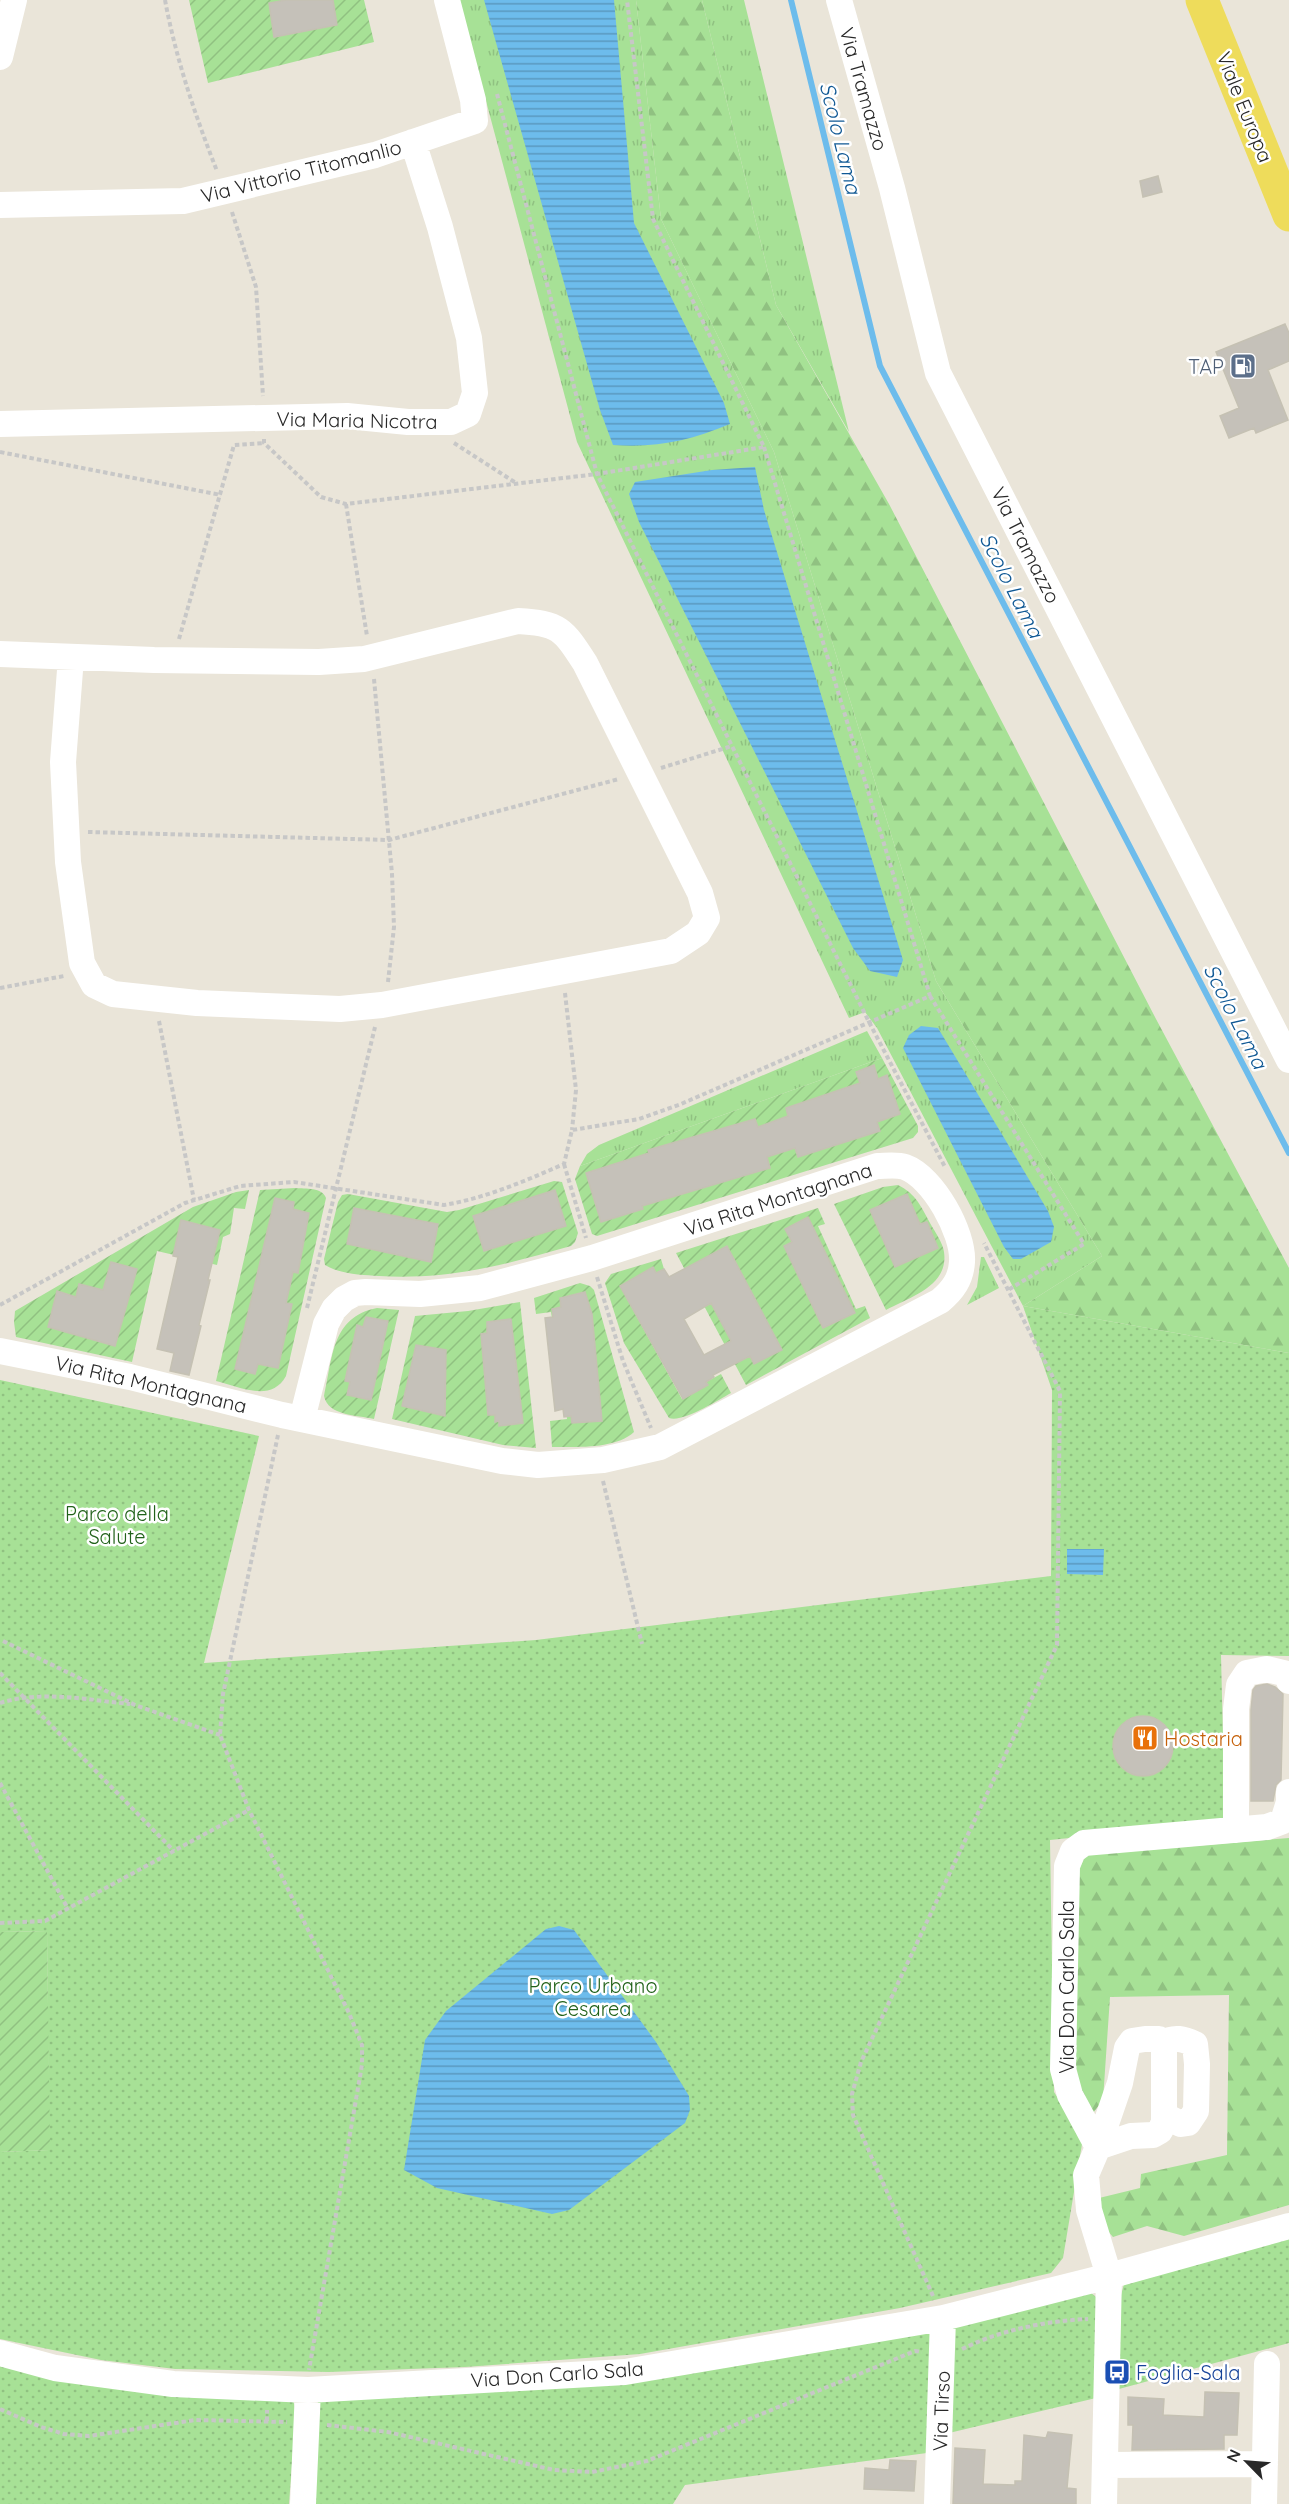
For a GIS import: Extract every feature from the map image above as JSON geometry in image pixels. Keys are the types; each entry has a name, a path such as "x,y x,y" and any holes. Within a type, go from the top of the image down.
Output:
{"main road":[{"name":"Viale Europa","path":"1202,0 1289,215"}],"street":[{"path":"0,57 14,0"},
{"name":"Via Vittorio Titomanlio","path":"0,206 183,201 375,155 475,121 473,100 447,0"},
{"name":"Via Tramazzo","path":"840,0 892,188 938,373 1289,1060"},
{"name":"Via Maria Nicotra","path":"0,424 264,430 347,416 451,422 468,414 475,393 469,338 440,227 412,142"},
{"path":"0,654 319,662 370,657 518,621 543,622 567,635 585,663 700,893 707,918 698,933 671,951 382,1005 340,1009 197,1003 113,994 94,985 82,963 68,862 63,762 71,657"},
{"name":"Via Rita Montagnana","path":"0,1351 130,1377 302,1419 502,1461 538,1465 603,1460 660,1447 940,1300 954,1289 961,1271 959,1237 934,1189 924,1179 904,1167 877,1166 592,1258 480,1288 420,1294 355,1293 344,1299 334,1309 326,1324 302,1419"},
{"path":"1236,1830 1236,1709 1239,1685 1247,1674 1267,1669 1287,1674 1289,1681"},
{"name":"Via Don Carlo Sala","path":"1098,2147 1070,2095 1063,2069 1067,1866 1073,1851 1084,1843 1267,1827 1283,1821 1289,1802 1289,1792"},
{"path":"1098,2147 1131,2136 1153,2135 1165,2125 1188,2123 1193,2118 1196,2111 1195,2044 1183,2038 1169,2040 1164,2053"},
{"path":"1104,2504 1109,2276 1089,2210 1086,2175 1120,2083 1127,2048 1132,2041 1159,2039 1164,2053 1165,2125"},
{"name":"Via Don Carlo Sala","path":"0,2353 55,2368 173,2384 268,2388 303,2381 625,2372 938,2307 1109,2276 1289,2226"},
{"name":"Via Tirso","path":"938,2307 942,2352 938,2504"},
{"path":"1264,2504 1267,2364"},
{"path":"303,2381 306,2424 303,2504"},
{"path":"1105,2464 1265,2464"}],"path":[{"path":"627,0 653,219 764,447 930,996 1084,1244 1008,1290"},
{"path":"496,92 597,474 869,1022 950,1177"},
{"path":"420,422 517,483"},
{"path":"173,660 234,445 264,430 321,497 346,504 597,474 764,447"},
{"path":"0,453 221,495"},
{"path":"305,1318 335,1187 388,980 394,927 389,840 370,657 346,504"},
{"path":"66,831 389,840 641,774 732,746"},
{"path":"0,988 87,972"},
{"path":"563,972 576,1090 572,1130 564,1164 587,1242"},
{"path":"572,1130 639,1119 681,1104 930,996"},
{"path":"155,999 195,1200"},
{"path":"0,1305 195,1200 240,1186 294,1182 444,1205 467,1201 521,1183 564,1164"},
{"path":"938,2307 853,2115 852,2094 861,2062 1057,1645 1060,1391 982,1239"},
{"path":"595,1269 623,1361 654,1432"},
{"path":"279,1433 223,1694 220,1735 249,1810 349,2013 362,2045 362,2065 309,2372 303,2381"},
{"path":"603,1481 642,1644"},
{"path":"3,1641 135,1705 220,1735"},
{"path":"0,1673 174,1851"},
{"path":"0,1703 25,1698 58,1697 135,1705"},
{"path":"0,1783 68,1909"},
{"path":"0,1923 45,1921 249,1810"},
{"path":"0,2409 41,2427 64,2434 89,2436 195,2420 267,2421 388,2432 554,2470 592,2472 647,2461 915,2351 957,2352 981,2340 1025,2328 1067,2320 1096,2318"},
{"path":"267,2421 268,2388"}],"green space":[{"path":"189,0 364,0 374,42 208,83"},
{"path":"459,0 636,0 661,219 774,452 936,981 1102,1256 1023,1306 877,1028 865,1012 849,1018 577,442"},
{"path":"636,0 702,0 776,305 889,504 1156,1019 1289,1268 1289,1353 1023,1306 1102,1256 936,981 774,452 661,219"},
{"path":"702,0 744,0 849,432 776,305"},
{"path":"867,1031 882,1058 580,1166 587,1154 599,1145"},
{"path":"882,1058 918,1126 918,1132 913,1138 597,1236 592,1234 575,1179 580,1166"},
{"path":"554,1181 562,1182 578,1233 571,1246 500,1265 430,1276 358,1274 325,1265 324,1259 338,1202 342,1195 348,1194 447,1212"},
{"path":"898,1185 914,1196 921,1206 942,1245 944,1264 940,1274 926,1289 886,1310 834,1204 883,1187"},
{"path":"295,1188 317,1190 326,1198 286,1376 280,1384 264,1391 245,1389 216,1381 260,1190"},
{"path":"249,1190 245,1209 234,1208 230,1234 223,1237 217,1265 157,1251 132,1362 16,1337 15,1311 193,1207 236,1192"},
{"path":"818,1208 825,1224 818,1226 856,1309 865,1306 870,1318 746,1385 676,1253"},
{"path":"981,1257 984,1257 999,1288 967,1305 977,1287"},
{"path":"661,1259 664,1269 656,1273 652,1268 620,1286 682,1399 708,1385 706,1382 721,1374 731,1393 700,1410 675,1419 669,1418 624,1343 605,1283 611,1274"},
{"path":"580,1283 594,1290 634,1432 617,1442 607,1444 552,1447 550,1421 567,1419 551,1312 536,1314 534,1298"},
{"path":"520,1302 536,1448 503,1445 392,1419 415,1316 468,1311"},
{"name":"Parco Urbano Cesarea","path":"1023,1306 1289,1353 1289,1656 1221,1655 1225,1822 1050,1840 1054,2092 1083,2138 1063,2258 1051,2273 900,2308 640,2354 465,2367 329,2372 175,2369 101,2360 0,2339 0,2152 49,2150 47,1931 0,1932 0,1380 259,1436 204,1663 536,1640 1051,1576 1052,1390"},
{"path":"377,1308 399,1310 374,1419 337,1411 327,1403 324,1396 333,1354 342,1330 362,1313"},
{"path":"1289,1838 1289,2205 1184,2236 1147,2226 1113,2237 1105,2228 1095,2199 1140,2188 1141,2174 1227,2155 1229,1995 1110,1997 1103,2100 1093,2113 1074,2080 1079,1869 1086,1855"},
{"path":"47,1931 50,2150 0,2152 0,1932"},
{"path":"1289,2236 1289,2343 1119,2389 1121,2295 1124,2284"},
{"path":"1090,2292 1096,2297 1096,2398 949,2433 953,2328"},
{"path":"921,2328 933,2335 927,2453 685,2485 673,2504 310,2504 318,2400"},
{"path":"0,2362 293,2400 296,2411 289,2504 0,2504"}],"water":[{"path":"484,0 614,0 634,223 724,403 730,424 673,442 613,445 600,410"},
{"path":"755,467 764,510 903,960 897,977 870,971 853,948 639,522 629,494 635,482 712,470"},
{"path":"921,1026 938,1028 1048,1211 1054,1227 1051,1242 1021,1259 1013,1259 1004,1247 903,1048 909,1035"},
{"path":"1067,1549 1104,1549 1103,1575 1067,1574"},
{"path":"559,1926 574,1930 656,2042 689,2096 690,2110 685,2123 569,2210 552,2214 437,2188 404,2170 425,2040 446,2011 546,1929"}],"building":[{"path":"286,0 333,0 337,25 274,37 269,3"},
{"path":"1158,176 1162,192 1143,197 1140,181"},
{"path":"1285,324 1289,333 1289,361 1268,370 1288,420 1256,433 1254,428 1229,438 1220,416 1239,408 1216,352"},
{"path":"874,1065 878,1079 887,1075 900,1114 877,1122 880,1131 798,1157 795,1148 767,1157 770,1168 642,1206 643,1209 601,1222 586,1173 649,1153 648,1150 755,1119 758,1127 788,1116 786,1108 860,1083 856,1072"},
{"path":"555,1190 566,1226 484,1251 473,1216"},
{"path":"907,1194 920,1224 927,1222 938,1248 895,1267 870,1210"},
{"path":"275,1198 294,1202 293,1209 309,1213 298,1273 293,1272 286,1303 292,1304 278,1368 258,1364 255,1374 235,1369"},
{"path":"354,1208 438,1224 431,1262 347,1244"},
{"path":"808,1217 855,1313 823,1328 784,1246 792,1242 785,1229"},
{"path":"181,1220 220,1230 189,1375 170,1371 174,1353 157,1349 178,1257 173,1256"},
{"path":"727,1246 782,1350 754,1364 750,1356 713,1375 714,1377 706,1382 708,1385 683,1399 620,1286 653,1267 656,1273 664,1269 669,1277","holes":["711,1303 731,1341 704,1355 684,1319"]},
{"path":"111,1262 137,1269 115,1346 48,1327 57,1291 76,1297 79,1284 103,1290"},
{"path":"585,1292 592,1314 602,1421 572,1423 571,1416 564,1417 563,1409 555,1411 545,1318 553,1317 552,1309 561,1307 560,1298"},
{"path":"366,1317 388,1321 371,1400 347,1395 350,1382 345,1381 357,1325 363,1327"},
{"path":"511,1319 523,1423 499,1426 499,1421 495,1422 495,1415 488,1415 481,1334 487,1333 487,1322"},
{"path":"416,1345 446,1350 445,1416 402,1406"},
{"path":"1267,1684 1283,1694 1281,1780 1276,1785 1273,1801 1251,1801 1253,1690 1256,1686"},
{"path":"1143,1716 1160,1721 1168,1729 1173,1746 1168,1763 1160,1771 1143,1776 1126,1771 1118,1763 1113,1746 1118,1729 1126,1721"},
{"path":"1205,2392 1239,2393 1237,2435 1224,2435 1224,2449 1132,2450 1133,2425 1128,2425 1128,2397 1164,2399 1163,2415 1204,2417"},
{"path":"1048,2432 1072,2435 1067,2488 1076,2489 1076,2504 953,2504 955,2448 985,2450 983,2484 1015,2485 1015,2481 1022,2481 1024,2435 1046,2438"},
{"path":"890,2460 916,2461 914,2491 864,2489 865,2468 889,2470"}],"waterway":[{"name":"Scolo Lama","path":"791,0 880,366 1289,1153"}],"place":[{"name":"TAP","path":"1243,366"},
{"name":"Hostaria","path":"1145,1738"},
{"name":"Foglia-Sala","path":"1117,2372"}],"park label":[{"name":"Parco della Salute","path":"117,1524"}]}
